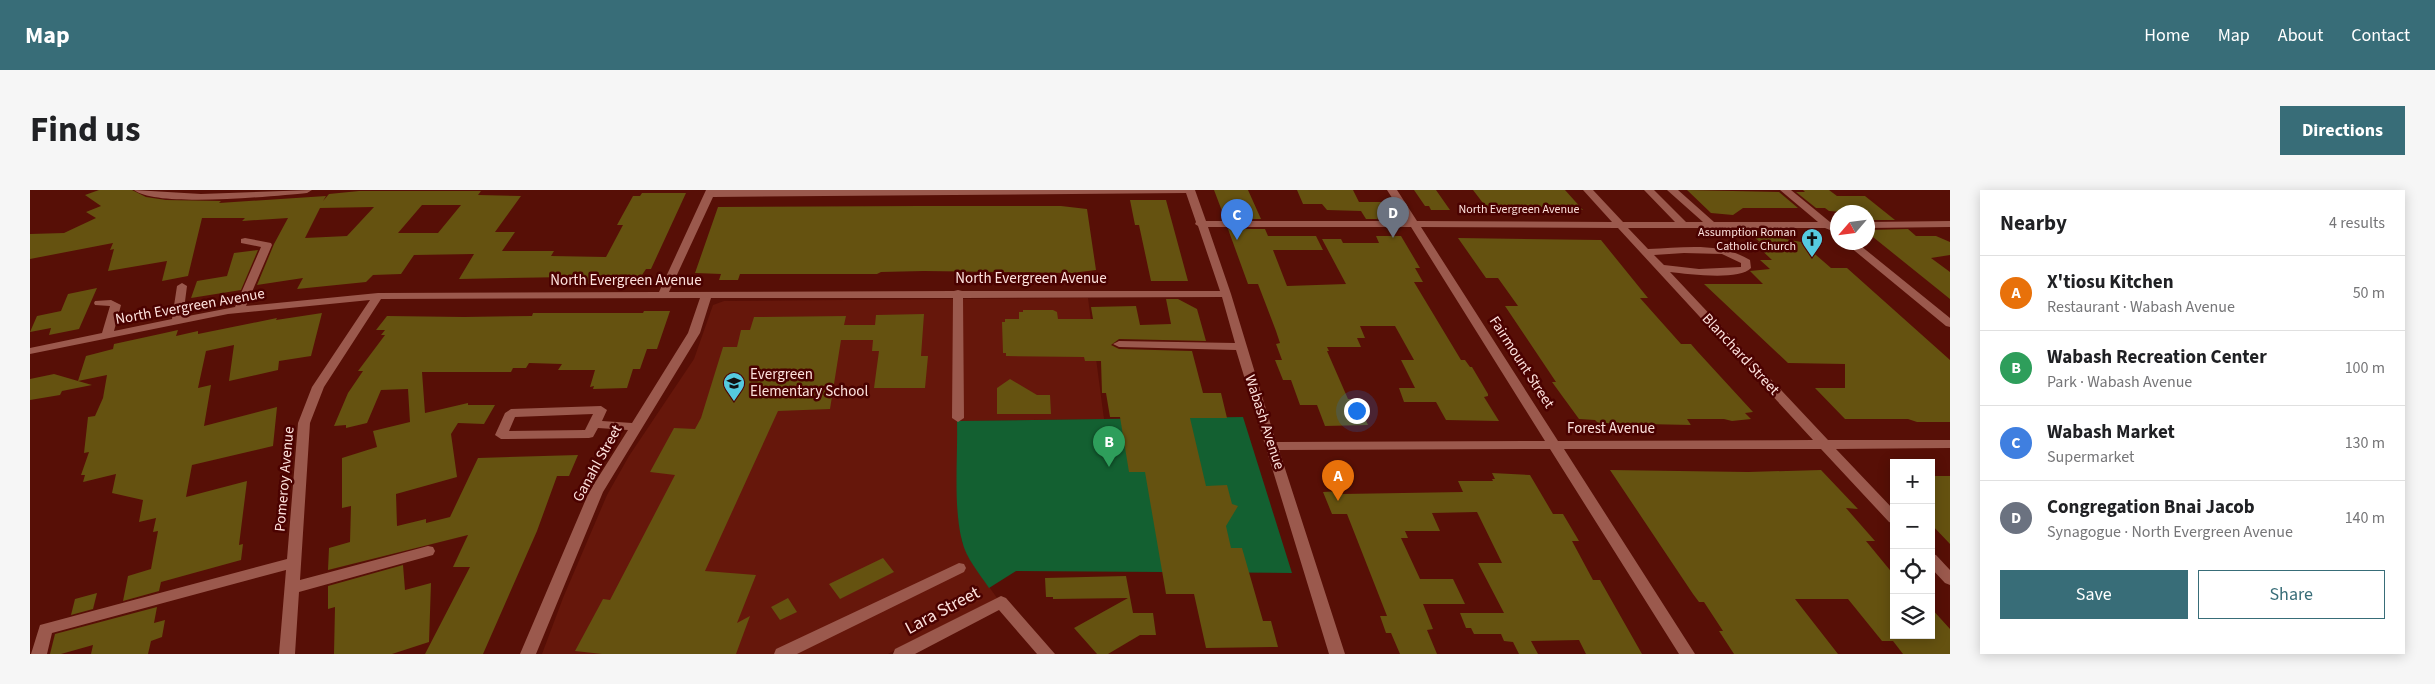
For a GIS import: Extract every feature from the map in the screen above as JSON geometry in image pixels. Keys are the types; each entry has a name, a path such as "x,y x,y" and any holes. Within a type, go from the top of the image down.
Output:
{"street":[{"path":"139,190 166,195 194,196 307,190"},
{"path":"663,294 710,192 1190,190"},
{"name":"Wabash Avenue","path":"1190,190 1200,224 1226,294 1258,405 1273,446 1337,654"},
{"name":"Fairmount Street","path":"1392,190 1687,654"},
{"name":"Blanchard Street","path":"1588,190 1890,515"},
{"path":"1649,190 1682,223"},
{"path":"1672,190 1710,224"},
{"path":"1784,190 1830,224"},
{"name":"North Evergreen Avenue","path":"1200,224 1682,223 1830,225"},
{"path":"1875,224 1950,224"},
{"path":"239,310 267,245 245,241"},
{"path":"1859,250 1950,324"},
{"path":"1645,252 1730,252 1746,262 1746,268 1741,271 1699,272 1660,268"},
{"path":"177,322 182,286"},
{"path":"958,293 958,418"},
{"name":"North Evergreen Avenue","path":"30,351 239,310 378,296 958,293 1226,294"},
{"name":"Ganahl Street","path":"528,654 596,492 694,333 707,294"},
{"name":"Pomeroy Avenue","path":"286,654 304,423 318,387 378,296"},
{"path":"99,303 111,302 116,305 107,335"},
{"path":"1119,344 1241,347"},
{"path":"601,410 593,424 589,434 501,435 511,413 601,410"},
{"path":"593,424 636,427"},
{"name":"Forest Avenue","path":"1273,446 1950,444"},
{"path":"292,588 428,552"},
{"path":"39,654 45,629 294,562"},
{"path":"1935,563 1950,579"},
{"path":"782,654 959,568"},
{"name":"Lara Street","path":"901,654 1001,602 1047,654"}],"shaded area":[{"path":"1088,298 1104,419 958,421 958,514 962,542 972,563 997,598 888,654 542,654 563,598 607,495 629,456 694,359 713,305 724,301"}],"green space":[{"path":"1243,417 1292,573 1016,571 989,588 966,553 959,527 956,481 957,421"}],"building":[{"path":"99,190 132,190 146,197 166,200 221,201 219,203 326,196 323,201 329,194 359,191 481,191 478,195 521,196 495,232 515,232 502,251 554,251 551,256 606,257 623,225 617,225 633,196 640,196 642,193 686,193 651,269 646,269 636,284 565,284 569,277 459,279 474,254 414,255 401,274 373,275 366,282 297,289 303,278 257,285 274,244 288,218 242,221 245,218 202,218 188,276 162,281 167,261 108,271 114,249 110,250 113,243 30,259 30,234 64,233 96,218 86,212 101,206 85,195","holes":["422,205 461,205 438,233 398,233","374,207 347,236 305,238 320,208"]},
{"path":"1214,190 1248,190 1261,219 1225,219"},
{"path":"1297,190 1353,190 1359,202 1381,202 1387,212 1377,219 1366,219 1361,211 1327,210 1322,204 1303,204"},
{"path":"1414,190 1436,190 1450,210 1431,210 1429,206 1425,206"},
{"path":"1473,190 1565,190 1583,210 1558,210 1556,207 1486,207"},
{"path":"1687,190 1779,192 1798,208 1743,208 1733,215 1711,213"},
{"path":"1803,190 1829,190 1837,196 1865,196 1895,220 1875,220 1875,205 1830,205 1830,211 1825,208 1816,208 1796,192 1805,192"},
{"path":"1130,200 1166,200 1188,281 1151,281 1139,225 1135,225"},
{"path":"1061,206 1087,209 1096,270 1072,273 924,271 881,272 877,274 740,274 738,280 719,280 721,274 695,273 718,207"},
{"path":"1228,229 1265,229 1268,236 1316,236 1323,250 1273,250 1287,286 1346,284 1322,239 1341,239 1343,243 1379,243 1376,236 1401,236 1420,268 1415,268 1423,282 1414,282 1461,360 1465,360 1472,367 1488,394 1488,396 1484,397 1499,421 1446,420 1436,402 1404,402 1399,388 1415,388 1401,360 1414,360 1395,326 1360,326 1365,338 1357,338 1361,347 1327,347 1329,351 1327,351 1348,399 1356,399 1368,425 1325,426 1317,405 1300,405 1291,380 1283,380 1275,360 1282,360 1276,344 1280,343 1276,331 1258,284 1248,284"},
{"path":"1908,229 1916,236 1936,236 1950,242 1950,255 1931,258 1950,272 1950,299 1875,239 1875,230"},
{"path":"1458,238 1601,240 1648,298 1640,298 1681,344 1691,344 1753,412 1745,413 1751,419 1732,421 1724,419 1687,419 1691,425 1598,423 1595,420 1579,419 1552,382 1556,382 1505,306 1518,306 1498,278 1486,278"},
{"path":"1755,238 1780,238 1801,242 1831,268 1847,268 1950,360 1950,422 1917,422 1908,419 1845,419 1815,388 1845,388 1845,364 1788,363 1704,284 1763,284 1750,271 1770,269 1760,260 1772,260 1753,242 1760,242"},
{"path":"258,250 241,290 191,298 197,281 227,276 234,253"},
{"path":"97,288 79,329 49,335 51,328 30,332 37,316 61,311 68,294"},
{"path":"1166,299 1178,299 1197,309 1206,341 1119,339 1111,345 1119,349 1192,351 1203,393 1221,393 1227,418 1190,418 1206,486 1227,485 1232,504 1238,506 1226,526 1231,548 1242,548 1263,621 1271,621 1278,647 1206,648 1194,594 1166,594 1145,472 1129,472 1120,417 1110,417 1106,393 1102,393 1101,361 1085,361 1084,357 1006,356 1006,353 1003,353 1002,322 1005,322 1005,319 1019,319 1019,312 1023,312 1023,310 1053,310 1057,312 1058,319 1093,319 1091,307 1136,306 1140,325 1171,324"},
{"path":"644,311 670,311 657,349 647,349 640,369 633,369 627,388 593,389 594,386 590,387 595,370 558,370 562,364 529,363 526,368 513,368 511,372 422,372 425,413 468,403 468,405 495,405 484,424 458,423 451,434 457,477 396,494 397,526 426,519 426,523 450,517 478,458 578,455 569,476 557,476 537,531 483,654 425,654 470,567 453,567 468,535 328,570 329,548 350,542 351,506 342,508 342,458 377,447 373,431 410,422 408,389 381,390 367,423 346,428 346,425 334,426 348,393 363,371 358,371 385,335 381,335 385,330 376,330 387,316 532,316 533,313 643,313"},
{"path":"322,313 311,356 279,361 278,370 229,381 234,345 206,351 198,388 211,385 204,426 277,407 273,446 192,465 186,497 247,481 239,545 243,544 241,560 161,582 159,591 123,601 128,576 151,569 158,531 153,532 156,518 139,522 143,500 112,493 116,474 83,482 85,475 81,475 89,452 84,453 88,417 95,416 103,398 107,375 78,381 86,356 113,349 114,344 178,330 176,336 198,331 198,334 277,318 276,320"},
{"path":"924,314 921,356 928,356 925,388 874,388 879,351 872,351 873,340 841,340 830,409 778,411 705,571 756,575 737,623 750,616 736,654 602,654 575,651 603,599 610,600 675,475 650,472 674,428 695,429 701,418 723,347 737,347 741,330 750,330 754,317 846,316 844,325 875,325 876,315"},
{"path":"54,374 92,385 62,391 60,395 30,400 30,379"},
{"path":"1010,379 1037,395 1050,395 1051,414 997,414 997,388"},
{"path":"1610,470 1748,472 1821,470 1858,509 1846,508 1875,541 1866,541 1890,570 1890,639 1935,639 1935,612 1950,629 1950,654 1903,654 1893,641 1882,641 1848,599 1795,599 1838,654 1734,654 1719,631 1723,631 1704,602 1699,602"},
{"path":"1492,473 1530,475 1553,514 1563,514 1579,541 1572,541 1593,580 1600,580 1642,654 1586,654 1579,640 1531,641 1538,654 1519,654 1513,642 1504,641 1501,634 1474,634 1471,628 1466,628 1460,613 1504,613 1478,563 1502,563 1477,512 1432,513 1440,531 1405,531 1408,538 1401,538 1420,579 1453,579 1465,604 1423,604 1433,629 1427,630 1437,654 1400,654 1391,633 1386,633 1380,616 1387,616 1347,514 1332,514 1323,492 1340,491 1342,494 1463,492 1458,481 1493,481 1492,479 1495,479"},
{"path":"1935,476 1950,476 1950,544 1935,528"},
{"path":"883,558 894,572 840,599 829,584"},
{"path":"403,565 405,590 431,583 429,642 392,654 334,654 335,607 328,609 328,586"},
{"path":"1126,576 1133,613 1153,613 1156,635 1140,635 1108,654 1097,654 1074,628 1128,598 1053,599 1053,597 1046,597 1045,578"},
{"path":"97,593 93,609 71,615 75,599"},
{"path":"788,598 797,612 780,620 771,607"},
{"path":"157,607 154,623 165,620 162,637 151,641 148,654 91,654 93,645 61,654 50,654 55,634"}],"place":[{"name":"Congregation Bnai Jacob","path":"1393,238"},
{"name":"Wabash Market","path":"1237,240"},
{"name":"Assumption Roman Catholic Church","path":"1812,258"},
{"name":"Evergreen Elementary School","path":"734,402"},
{"name":"Wabash Recreation Center","path":"1109,467"},
{"name":"X'tiosu Kitchen","path":"1338,501"}]}
